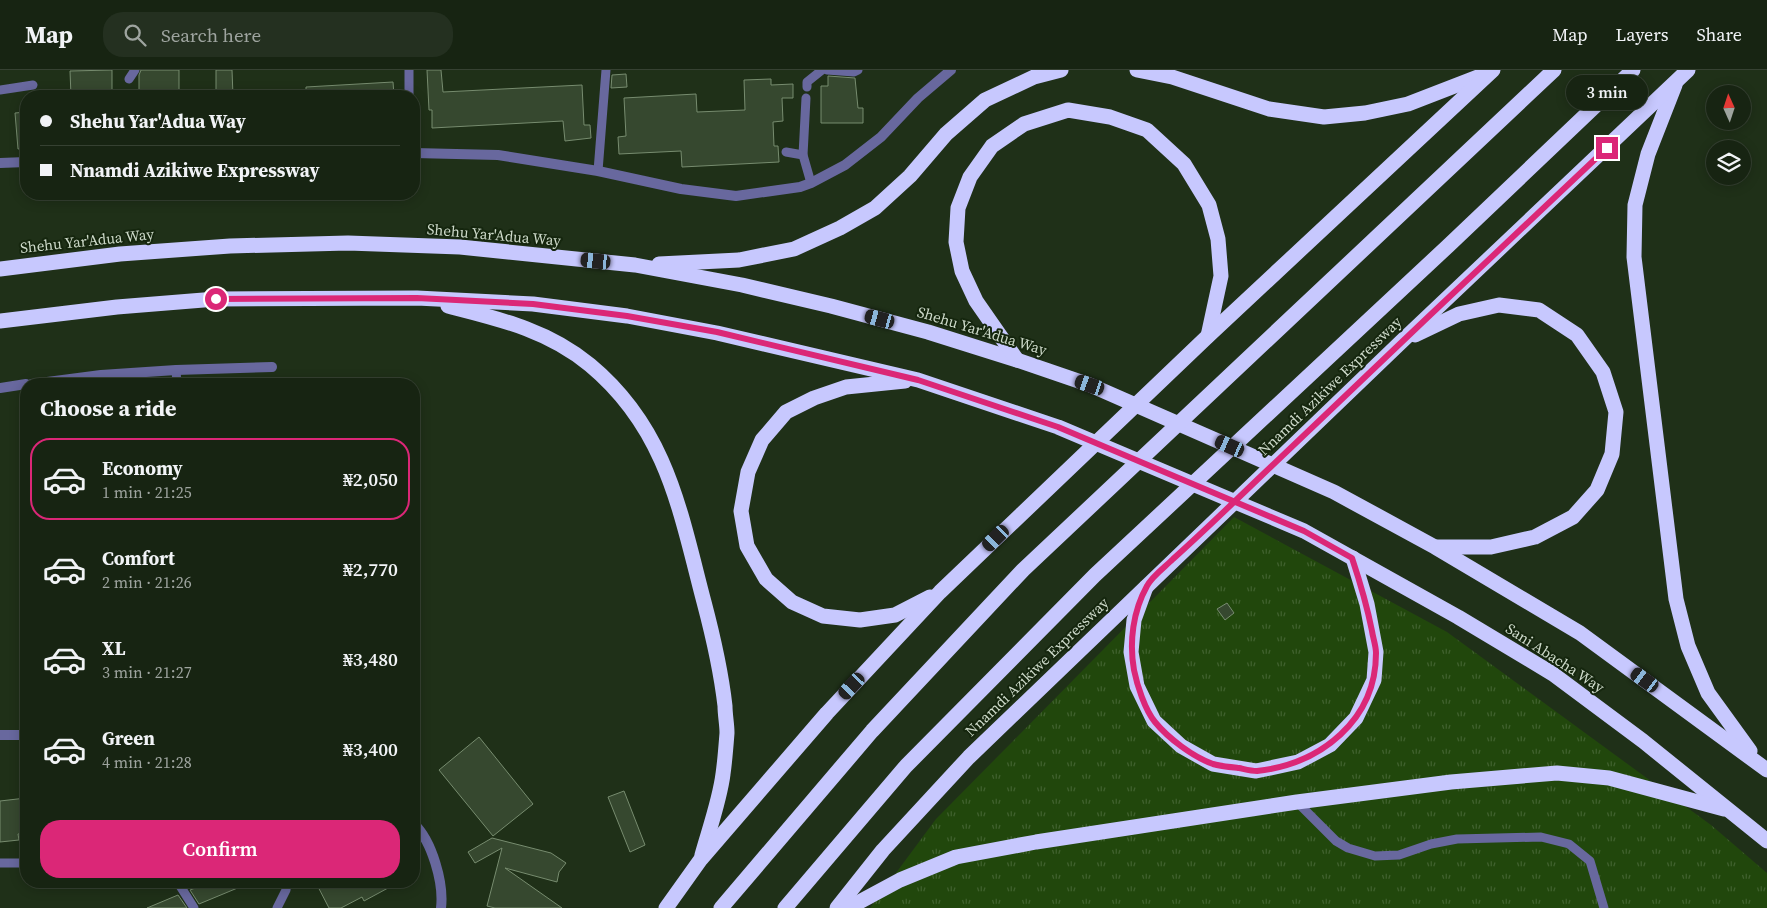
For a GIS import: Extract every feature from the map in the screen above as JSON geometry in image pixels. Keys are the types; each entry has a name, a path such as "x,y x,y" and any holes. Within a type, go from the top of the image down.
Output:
{"highway":[{"path":"634,265 739,260 794,249 874,208 910,176 946,134 985,100 1034,77 1061,70"},
{"path":"1137,70 1172,77 1269,110 1324,117 1365,113 1408,104 1492,71"},
{"path":"721,908 872,731 1023,570 1554,70"},
{"name":"Nnamdi Azikiwe Expressway","path":"785,908 906,766 1095,575 1448,246 1633,70"},
{"name":"Nnamdi Azikiwe Expressway","path":"837,908 883,850 969,757 1147,584 1688,70"},
{"path":"666,908 701,859 827,713 940,592 1208,336 1492,71"},
{"path":"1677,81 1648,154 1634,205 1634,256 1676,598 1688,646 1708,693 1762,766"},
{"path":"1017,360 976,301 962,271 956,242 958,208 970,177 992,146 1024,124 1068,110 1110,117 1147,130 1184,164 1209,205 1218,239 1221,276 1208,336"},
{"name":"Shehu Yar'Adua Way","path":"0,269 120,254 230,246 348,243 460,248 634,265 831,306 928,332 1090,385 1334,492 1435,547"},
{"path":"0,321 117,307 216,299 417,298 533,304 627,316 717,332 918,380"},
{"path":"417,298 520,325 556,342 589,364 609,383 638,416 657,449 673,487 714,644 723,693 727,730 723,776 701,859"},
{"path":"1401,342 1459,314 1499,305 1539,310 1577,335 1603,372 1616,412 1612,454 1598,490 1573,517 1535,537 1491,547 1435,547"},
{"path":"918,380 846,387 814,398 786,412 762,440 748,472 741,511 747,546 766,579 792,602 823,616 860,620 895,615 940,592"},
{"name":"Sani Abacha Way","path":"918,380 1058,427 1304,531 1458,617 1553,674 1643,741 1767,841"},
{"path":"1435,547 1580,633 1762,766"},
{"path":"1147,584 1134,620 1131,652 1137,686 1154,721 1181,746 1213,764 1256,771 1298,762 1330,745 1356,718 1374,680 1376,652 1367,604 1352,558"},
{"path":"848,908 900,880 956,857 1036,842 1297,802 1461,781 1557,773 1609,778 1731,811"}],"street":[{"path":"420,153 498,155 598,171 681,189 736,196 800,186 812,183 845,165 881,137 918,98 951,70"},
{"path":"0,163 20,162"},
{"path":"78,378 176,370 272,367"},
{"path":"0,388 20,385"},
{"path":"0,734 20,735"},
{"path":"420,829 437,865 441,908"}],"lane":[{"path":"130,79 135,70"},
{"path":"409,70 409,90"},
{"path":"598,171 606,70"},
{"path":"807,87 807,82 822,70"},
{"path":"827,70 854,72 858,70"},
{"path":"0,90 34,85"},
{"path":"806,98 803,155 812,183"},
{"path":"786,152 803,155"},
{"path":"176,370 177,378"},
{"path":"1297,802 1336,841 1348,848 1375,856 1399,855 1432,844 1457,839 1541,837 1569,844 1590,861 1604,908"},
{"path":"0,863 20,863"},
{"path":"181,888 194,908"},
{"path":"276,908 286,888"}],"green space":[{"path":"1234,517 1447,632 1711,825 1767,873 1767,908 870,908 936,819"}],"building":[{"path":"112,70 112,90 71,90 70,71"},
{"path":"141,70 179,70 179,90 139,90"},
{"path":"216,70 232,70 233,90 216,90"},
{"path":"427,70 441,70 443,92 582,85 584,125 590,125 591,138 565,141 563,121 432,128 432,110 429,110"},
{"path":"626,74 627,87 611,88 612,75"},
{"path":"828,76 855,78 858,108 863,108 863,123 821,123 821,86 828,86"},
{"path":"771,79 771,85 793,84 793,98 782,98 783,121 773,122 774,146 778,146 779,162 682,167 681,151 619,154 618,137 626,136 624,98 696,94 697,112 745,110 744,80"},
{"path":"393,82 394,90 306,90 306,87"},
{"path":"15,113 20,113 20,149 18,149"},
{"path":"1227,603 1234,613 1225,620 1217,609"},
{"path":"479,737 533,804 493,836 439,770"},
{"path":"624,791 645,845 630,852 608,797"},
{"path":"20,799 19,840 0,842 0,801"},
{"path":"492,838 551,853 566,863 559,872 557,882 505,868 562,908 495,908 487,906 502,848 475,863 468,852"},
{"path":"195,888 238,888 199,904 190,890"},
{"path":"319,888 388,888 364,901 362,897 341,908 329,908"},
{"path":"178,895 187,908 147,908"}],"route":[{"path":"216,299 417,298 533,304 627,316 717,332 918,380 1058,427 1234,501 1252,509 1304,531 1352,558 1367,604 1376,652 1374,680 1356,718 1330,745 1298,762 1256,771 1213,764 1181,746 1154,721 1137,686 1131,652 1134,620 1147,584 1216,518 1230,505 1244,492 1258,479 1342,400 1401,342 1607,148"}]}
